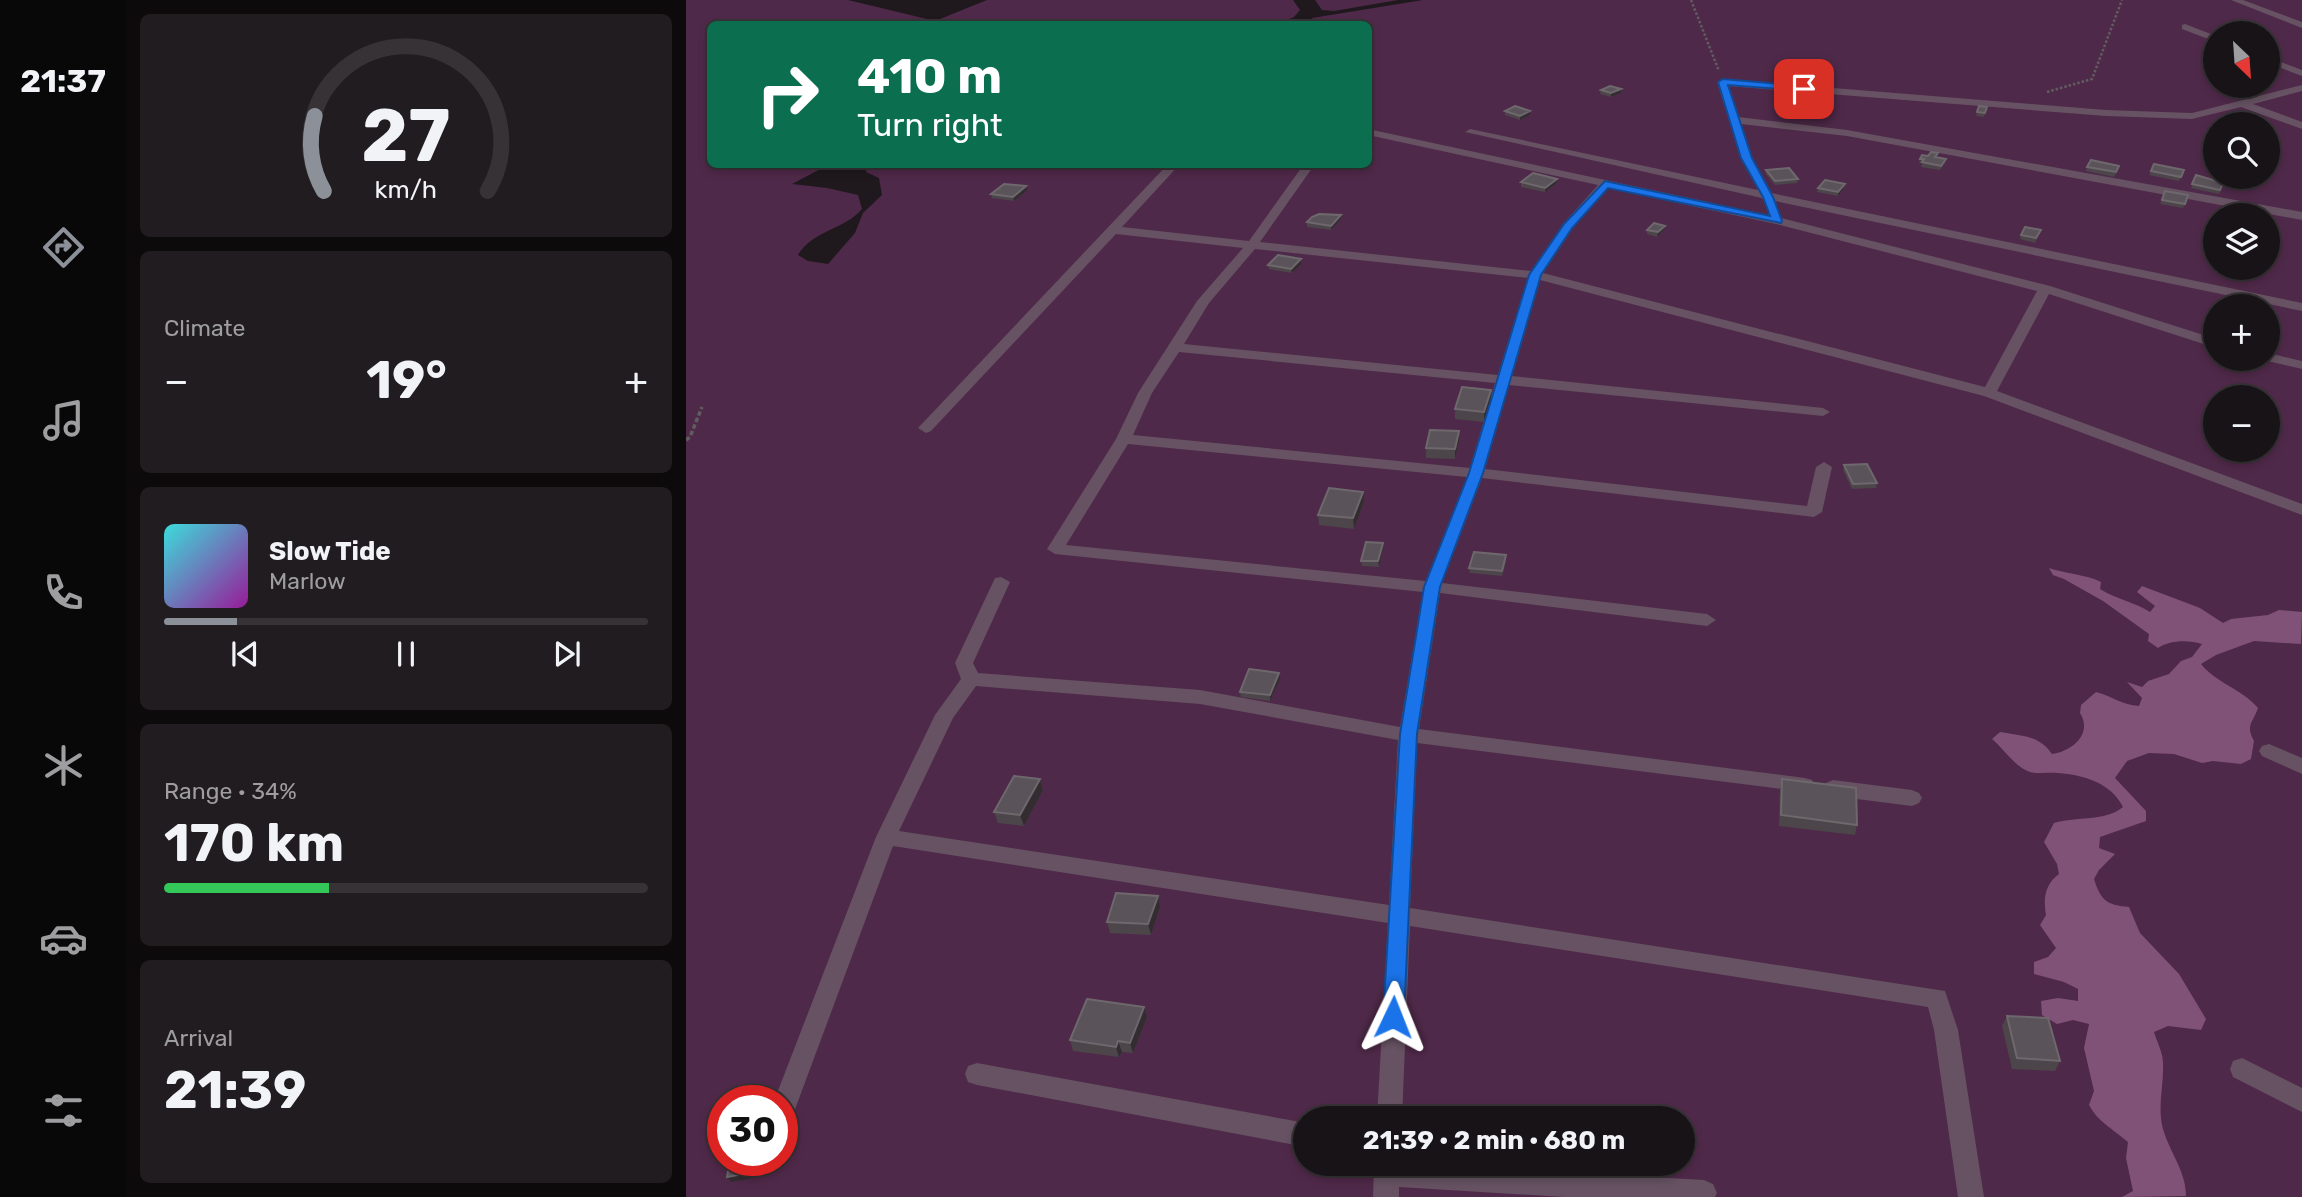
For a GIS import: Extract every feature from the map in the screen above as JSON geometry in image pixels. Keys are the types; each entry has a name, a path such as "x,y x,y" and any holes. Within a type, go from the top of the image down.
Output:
{"street":[{"path":"2235,0 2302,25"},
{"path":"2185,27 2203,34"},
{"path":"2280,65 2302,73"},
{"path":"1777,221 1768,197 1746,158 1723,82 2119,113 2192,116 2302,88"},
{"path":"2244,104 2302,126"},
{"path":"1733,120 1847,133 2302,216"},
{"path":"1470,132 1768,197 2302,307"},
{"path":"1372,133 1777,221 2045,289 2203,340"},
{"path":"926,428 1171,168"},
{"path":"1307,168 1252,245 1204,301 1145,393 1124,439 1055,549 1432,587 1707,620"},
{"path":"1390,1106 1408,734 1432,587 1476,473 1535,275 1568,226 1605,184"},
{"path":"1112,230 1535,275 1989,393 2302,510"},
{"path":"1989,393 2045,289"},
{"path":"1175,347 1823,412"},
{"path":"2280,360 2302,365"},
{"path":"1124,439 1476,473 1814,512 1824,467"},
{"path":"971,679 964,663 1001,582"},
{"path":"971,679 1200,697 1408,734 1912,798"},
{"path":"792,1085 886,837 945,715 971,679"},
{"path":"2269,751 2302,767"},
{"path":"886,837 1937,998 1946,1030 1971,1197"},
{"path":"2242,1069 2302,1101"},
{"path":"978,1074 1293,1133"},
{"path":"1387,1178 1704,1193"}],"path":[{"path":"1691,0 1723,82"},
{"path":"2042,93 2092,79 2122,0"},
{"path":"686,440 690,437 702,407"}],"shaded area":[{"path":"686,0 848,0 935,21 707,21 707,168 822,168 792,184 858,195 862,209 855,216 812,240 798,255 808,261 828,264 855,233 863,213 882,195 879,178 866,172 867,168 1372,168 1372,21 1314,21 1312,18 1423,0 2302,0 2302,1197 686,1197"},
{"path":"987,0 1293,0 1300,10 1294,17 1285,21 935,21"},
{"path":"1315,0 1398,0 1334,11 1322,10"},
{"path":"2049,568 2101,582 2100,589 2150,612 2155,606 2137,592 2142,586 2200,608 2223,623 2231,619 2268,615 2279,610 2302,612 2301,644 2254,641 2216,655 2201,664 2258,708 2250,727 2254,741 2251,759 2241,764 2213,761 2202,763 2174,754 2149,753 2127,761 2115,778 2146,811 2146,821 2100,837 2099,848 2115,854 2094,879 2099,892 2110,903 2129,907 2140,933 2179,974 2206,1019 2201,1030 2168,1026 2154,1032 2163,1059 2161,1121 2181,1170 2186,1196 2122,1197 2133,1191 2126,1158 2128,1142 2101,1121 2089,1105 2094,1091 2084,1048 2089,1024 2073,1020 2057,1024 2042,1015 2041,1001 2058,998 2078,1001 2078,989 2064,982 2034,974 2034,962 2048,957 2056,948 2040,925 2046,915 2045,898 2048,887 2059,874 2057,864 2044,842 2054,823 2108,815 2123,807 2104,786 2087,778 2025,770 1992,739 2000,732 2036,740 2052,754 2067,749 2078,740 2084,728 2081,705 2096,692 2139,706 2142,698 2127,682 2142,687 2148,681 2169,674 2181,661 2192,657 2202,644 2168,643 2158,648 2148,641 2149,634 2103,601 2053,575"}],"building":[{"path":"1610,86 1621,89 1611,93 1601,90"},
{"path":"1515,106 1530,111 1520,116 1505,111"},
{"path":"1979,106 1987,107 1985,113 1977,112"},
{"path":"1931,152 1938,153 1935,157 1946,159 1941,166 1922,162 1922,155 1928,156"},
{"path":"2091,160 2119,166 2116,172 2087,167"},
{"path":"2154,164 2184,170 2181,177 2151,171"},
{"path":"1789,168 1798,179 1775,181 1766,170"},
{"path":"1533,173 1557,179 1545,188 1521,182"},
{"path":"2196,175 2203,177 2203,186 2192,184"},
{"path":"1825,180 1845,184 1838,192 1818,188"},
{"path":"1004,184 1026,186 1013,197 991,194"},
{"path":"2165,191 2188,195 2185,204 2162,200"},
{"path":"1319,214 1341,215 1331,226 1307,222"},
{"path":"1654,223 1665,226 1658,232 1647,230"},
{"path":"2025,227 2041,230 2036,238 2021,235"},
{"path":"1278,255 1301,259 1291,269 1268,265"},
{"path":"1462,387 1491,390 1484,412 1455,409"},
{"path":"1430,430 1459,431 1455,449 1426,448"},
{"path":"1867,464 1877,483 1853,484 1844,465"},
{"path":"1329,488 1363,492 1353,518 1318,515"},
{"path":"1366,542 1383,543 1378,561 1361,561"},
{"path":"1474,552 1506,555 1502,571 1469,568"},
{"path":"1249,669 1279,673 1270,695 1240,692"},
{"path":"1014,776 1040,779 1020,815 994,812"},
{"path":"1782,779 1856,788 1857,825 1781,815"},
{"path":"1116,893 1158,896 1148,924 1107,922"},
{"path":"1087,999 1144,1007 1130,1043 1118,1041 1116,1047 1070,1040"},
{"path":"2007,1016 2048,1018 2060,1061 2017,1058"}],"route":[{"path":"1393,1017 1408,734 1432,587 1476,473 1535,275 1568,226 1605,184 1777,221 1768,197 1746,158 1723,82 1804,89"}]}
